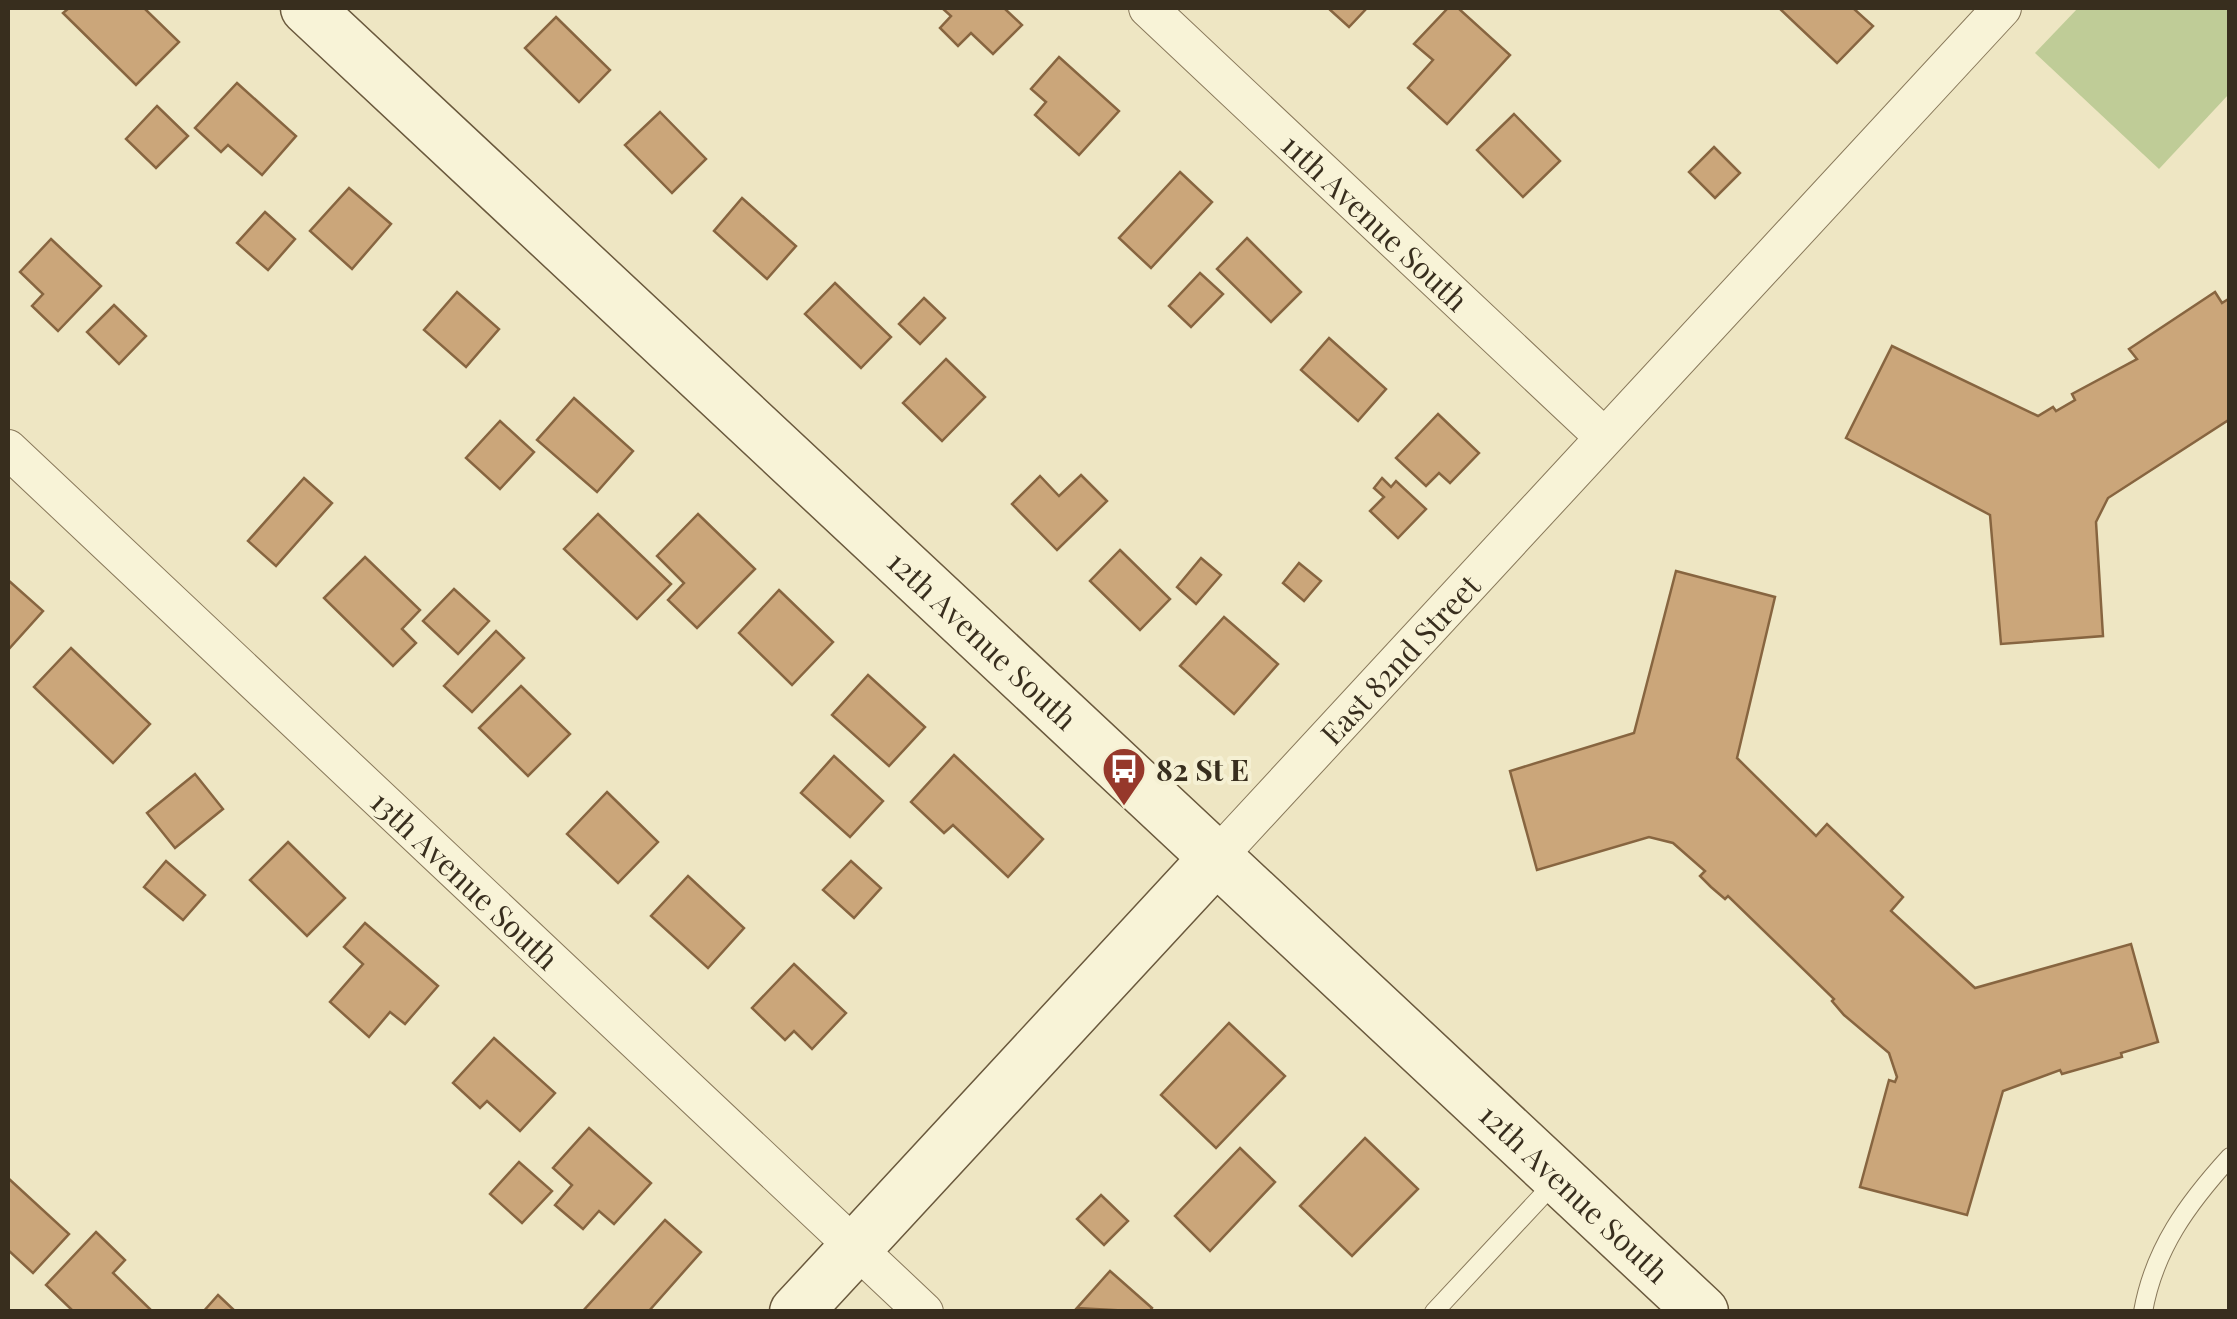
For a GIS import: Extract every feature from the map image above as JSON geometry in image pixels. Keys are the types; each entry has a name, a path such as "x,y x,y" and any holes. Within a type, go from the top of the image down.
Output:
{"street":[{"name":"12th Avenue South","path":"307,8 1702,1312"},
{"name":"11th Avenue South","path":"1148,8 1604,437"},
{"name":"East 82nd Street","path":"796,1312 2001,8"},
{"name":"13th Avenue South","path":"8,449 924,1312"}],"lane":[{"path":"2143,1312 2162,1250 2180,1215 2230,1157"},
{"path":"1434,1312 1558,1178"}],"green space":[{"path":"2078,8 2229,8 2229,94 2159,169 2035,53"}],"building":[{"path":"69,8 144,8 179,42 136,85 63,13"},
{"path":"942,8 1004,8 1022,25 993,54 971,33 958,46 940,28 951,16"},
{"path":"1328,8 1367,8 1349,27"},
{"path":"1448,8 1458,8 1510,55 1447,124 1408,88 1433,60 1414,44"},
{"path":"1779,8 1853,8 1873,26 1837,63"},
{"path":"556,17 610,70 579,102 525,48"},
{"path":"1059,57 1119,111 1079,155 1035,115 1046,102 1031,89"},
{"path":"237,83 296,136 262,175 228,145 221,152 195,128"},
{"path":"157,106 188,136 156,168 126,139"},
{"path":"660,112 706,159 672,193 625,145"},
{"path":"1514,114 1560,161 1523,197 1477,150"},
{"path":"1714,147 1740,173 1715,198 1689,172"},
{"path":"1180,172 1212,202 1151,268 1119,238"},
{"path":"349,188 391,224 352,269 310,231"},
{"path":"742,198 796,246 767,279 714,231"},
{"path":"265,212 295,239 268,270 237,243"},
{"path":"1247,238 1301,292 1271,322 1217,269"},
{"path":"51,239 101,286 58,331 32,306 43,294 20,272"},
{"path":"1200,273 1223,294 1191,327 1169,306"},
{"path":"835,283 891,337 861,368 805,314"},
{"path":"457,292 499,329 466,367 424,330"},
{"path":"2215,292 2222,303 2230,298 2230,419 2108,498 2096,522 2103,636 2001,644 1990,515 1846,438 1892,346 2038,416 2053,407 2056,411 2075,400 2072,394 2137,359 2129,349"},
{"path":"924,298 945,318 920,344 899,324"},
{"path":"114,305 146,336 119,364 87,332"},
{"path":"1329,338 1386,389 1358,421 1301,370"},
{"path":"946,359 985,397 942,441 903,403"},
{"path":"574,398 633,451 597,492 537,440"},
{"path":"1438,414 1479,453 1450,483 1439,473 1426,486 1396,458"},
{"path":"500,421 534,452 500,489 466,458"},
{"path":"1081,475 1107,501 1057,550 1012,504 1040,476 1059,496"},
{"path":"304,478 332,503 276,566 248,541"},
{"path":"1382,478 1391,487 1396,481 1426,509 1398,538 1370,511 1384,497 1374,488"},
{"path":"598,514 671,584 637,619 564,549"},
{"path":"698,514 755,569 697,628 668,600 684,583 657,556"},
{"path":"1120,550 1170,599 1140,630 1090,581"},
{"path":"365,557 420,610 402,629 416,643 393,666 324,598"},
{"path":"1201,558 1221,575 1196,604 1177,587"},
{"path":"1299,563 1321,581 1304,601 1283,583"},
{"path":"1676,571 1775,597 1737,758 1816,836 1827,824 1903,897 1891,911 1975,988 2131,944 2158,1042 2121,1053 2122,1057 2062,1074 2060,1070 2003,1091 1967,1215 1860,1187 1889,1080 1895,1082 1897,1077 1889,1053 1844,1015 1834,999 1728,896 1725,899 1711,887 1700,876 1705,871 1673,843 1649,837 1537,870 1510,771 1634,733"},
{"path":"8,580 43,611 8,650"},
{"path":"454,589 489,621 458,654 423,621"},
{"path":"779,590 833,642 792,685 739,633"},
{"path":"1224,617 1278,664 1234,714 1180,666"},
{"path":"496,631 524,658 472,712 444,686"},
{"path":"71,648 150,724 113,763 34,687"},
{"path":"868,675 925,727 889,766 832,715"},
{"path":"521,686 570,734 528,776 479,728"},
{"path":"954,755 1043,839 1008,877 953,825 944,833 911,802"},
{"path":"834,756 883,801 850,837 801,793"},
{"path":"195,774 223,809 175,848 147,813"},
{"path":"607,792 658,842 618,883 567,834"},
{"path":"288,842 345,898 307,936 250,880"},
{"path":"166,861 205,895 183,920 144,887"},
{"path":"851,861 881,888 854,918 823,890"},
{"path":"688,876 744,928 708,968 651,916"},
{"path":"365,923 438,986 405,1024 390,1012 369,1037 330,1002 363,964 344,947"},
{"path":"794,964 846,1013 812,1049 794,1031 785,1040 752,1008"},
{"path":"1229,1023 1285,1076 1216,1148 1161,1095"},
{"path":"494,1038 555,1093 520,1131 487,1101 480,1108 453,1083"},
{"path":"589,1128 651,1183 614,1224 599,1211 583,1229 555,1205 572,1185 553,1168"},
{"path":"1365,1138 1418,1189 1352,1256 1300,1206"},
{"path":"1240,1148 1275,1182 1210,1251 1175,1216"},
{"path":"519,1162 552,1191 522,1223 490,1194"},
{"path":"8,1178 69,1234 33,1273 8,1250"},
{"path":"1101,1195 1128,1221 1104,1245 1077,1219"},
{"path":"665,1220 701,1252 648,1312 582,1312"},
{"path":"96,1232 125,1260 113,1273 153,1312 74,1312 46,1285"},
{"path":"1110,1271 1152,1308 1149,1312 1077,1308"},
{"path":"218,1295 236,1312 203,1312"}],"place":[{"name":"82 St E","path":"1124,807"}]}
